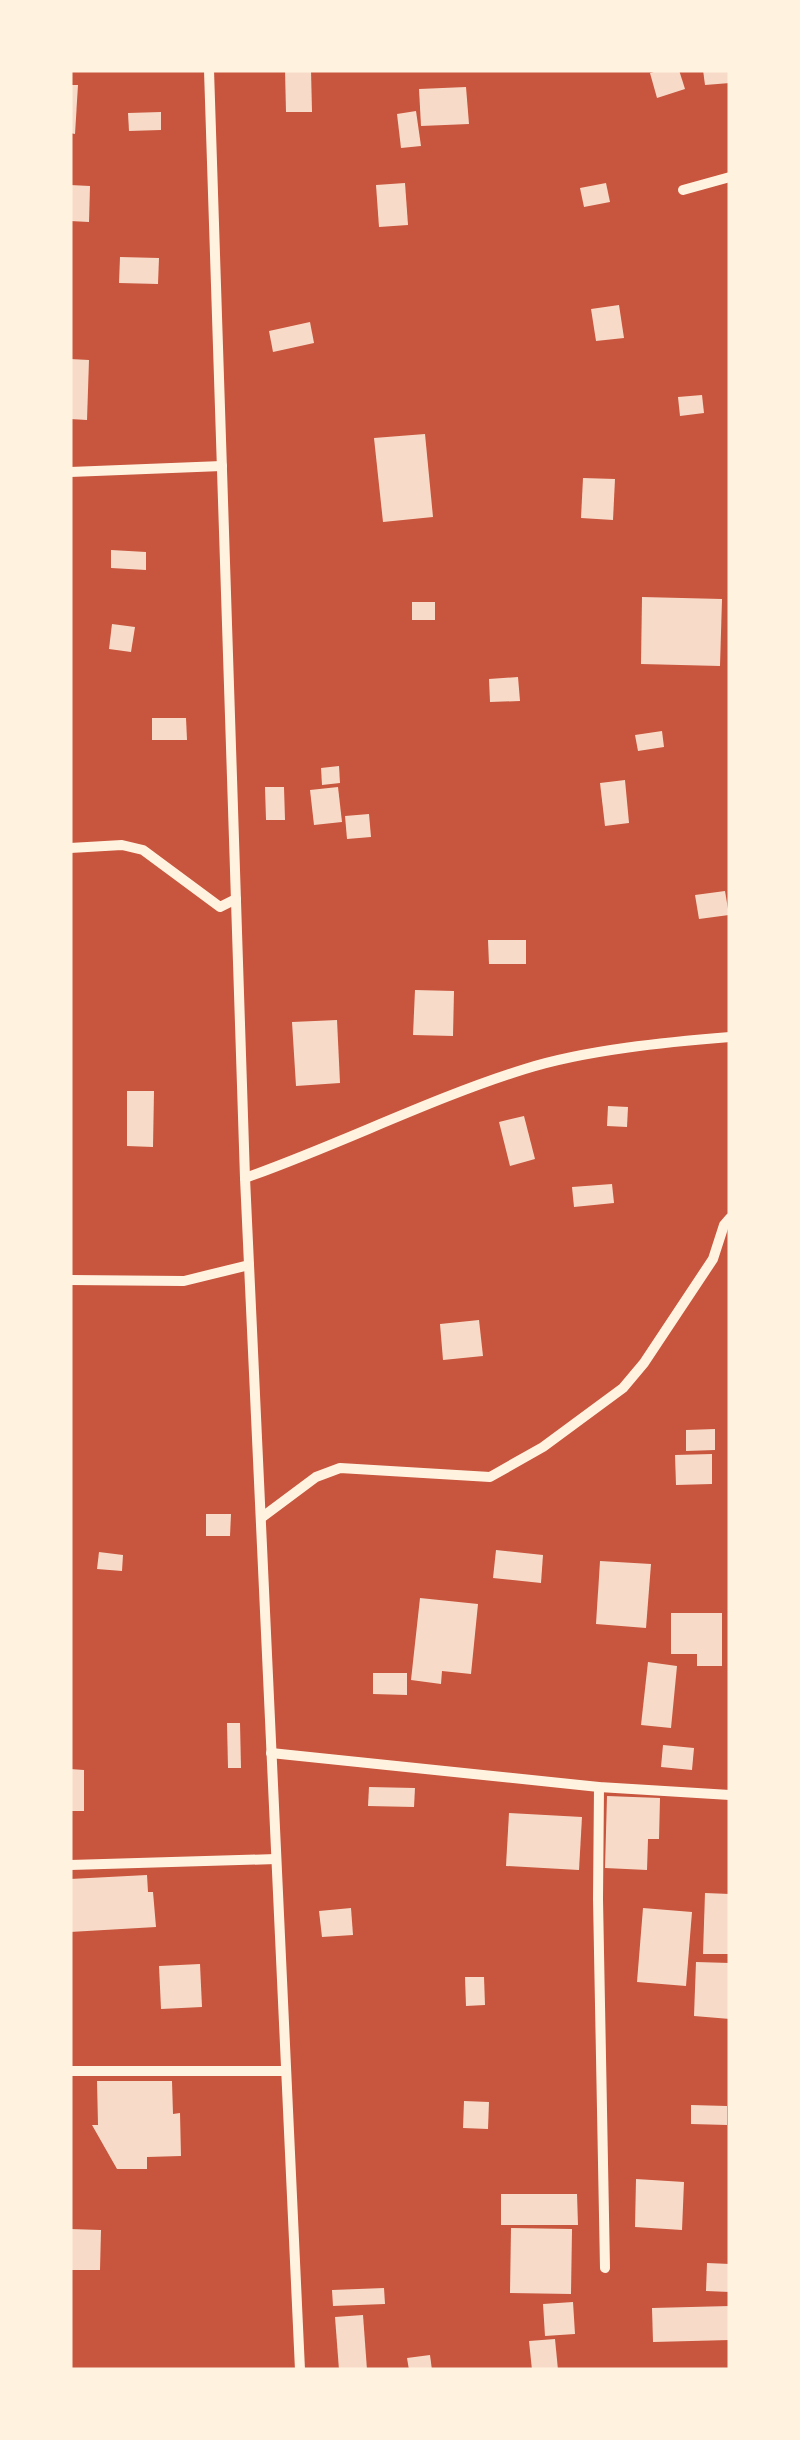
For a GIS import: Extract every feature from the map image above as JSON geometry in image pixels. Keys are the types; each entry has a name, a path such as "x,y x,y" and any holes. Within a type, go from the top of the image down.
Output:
{"street":[{"path":"210,70 245,1178 300,2370"},
{"path":"683,190 730,177"},
{"path":"70,472 222,466"},
{"path":"70,848 122,845 143,850 220,907 236,900"},
{"path":"245,1178 322,1151 415,1108 529,1068 581,1056 730,1037"},
{"path":"260,1518 316,1477 340,1468 490,1478 543,1447 623,1388 644,1363 712,1259 730,1218"},
{"path":"70,1280 184,1282 249,1265"},
{"path":"272,1753 599,1787 730,1795"},
{"path":"599,1787 605,2268"},
{"path":"70,1866 276,1860"},
{"path":"70,2071 286,2071"}],"building":[{"path":"285,70 311,70 312,112 286,112"},
{"path":"679,70 685,89 657,98 650,73"},
{"path":"703,70 730,70 730,83 705,85"},
{"path":"70,85 78,85 75,134 70,133"},
{"path":"466,87 469,124 421,126 419,89"},
{"path":"416,111 421,146 401,148 397,114"},
{"path":"161,112 161,130 129,131 128,113"},
{"path":"405,183 408,225 379,227 376,185"},
{"path":"606,183 610,202 584,207 580,188"},
{"path":"70,185 90,186 89,222 70,221"},
{"path":"120,257 159,258 158,284 119,283"},
{"path":"619,305 624,338 596,341 591,309"},
{"path":"310,322 314,343 273,352 269,331"},
{"path":"70,359 89,360 87,420 70,419"},
{"path":"702,395 704,413 680,416 678,397"},
{"path":"425,434 433,517 383,522 374,438"},
{"path":"583,478 615,479 613,520 581,518"},
{"path":"111,550 146,552 146,570 111,568"},
{"path":"642,597 722,599 720,666 641,664"},
{"path":"412,602 435,602 435,620 412,620"},
{"path":"112,624 135,627 131,652 109,649"},
{"path":"518,677 520,701 490,702 489,679"},
{"path":"152,718 186,718 187,740 152,740"},
{"path":"662,731 664,747 638,751 635,735"},
{"path":"339,766 340,783 322,785 321,768"},
{"path":"625,780 629,823 605,826 600,783"},
{"path":"265,787 284,787 285,820 266,820"},
{"path":"338,787 342,822 314,825 310,790"},
{"path":"369,814 371,837 347,839 345,816"},
{"path":"725,891 729,915 699,919 695,895"},
{"path":"488,940 526,940 526,964 489,964"},
{"path":"415,990 454,991 453,1036 413,1035"},
{"path":"337,1020 340,1083 296,1086 292,1022"},
{"path":"127,1091 154,1091 153,1147 127,1146"},
{"path":"608,1106 628,1107 627,1127 607,1126"},
{"path":"524,1116 535,1159 510,1166 499,1122"},
{"path":"612,1184 614,1203 574,1207 572,1187"},
{"path":"479,1320 483,1356 443,1360 440,1324"},
{"path":"715,1429 715,1450 686,1451 686,1430"},
{"path":"712,1454 712,1484 676,1485 675,1455"},
{"path":"206,1514 231,1514 230,1536 206,1536"},
{"path":"496,1550 543,1555 541,1583 493,1578"},
{"path":"99,1552 123,1555 122,1571 97,1569"},
{"path":"600,1561 651,1564 646,1628 596,1624"},
{"path":"420,1598 478,1604 471,1674 442,1671 441,1684 411,1680"},
{"path":"671,1613 722,1613 722,1666 697,1666 697,1654 671,1654"},
{"path":"648,1662 677,1666 671,1728 641,1725"},
{"path":"373,1673 407,1673 407,1695 373,1694"},
{"path":"227,1723 240,1723 241,1768 228,1768"},
{"path":"663,1745 694,1748 692,1770 661,1767"},
{"path":"70,1769 84,1770 84,1811 70,1811"},
{"path":"369,1787 415,1788 414,1807 368,1806"},
{"path":"607,1796 660,1798 659,1839 648,1839 647,1870 605,1868"},
{"path":"509,1813 582,1817 579,1870 506,1866"},
{"path":"147,1875 148,1892 153,1892 156,1927 70,1932 70,1879"},
{"path":"705,1893 730,1894 730,1954 703,1954"},
{"path":"351,1908 353,1935 322,1937 319,1911"},
{"path":"643,1908 692,1912 686,1986 637,1982"},
{"path":"696,1962 730,1963 730,2019 694,2016"},
{"path":"200,1964 202,2007 161,2009 159,1966"},
{"path":"465,1977 484,1977 485,2005 466,2006"},
{"path":"97,2081 172,2081 173,2114 180,2113 181,2156 147,2157 147,2169 117,2169 92,2125 98,2125"},
{"path":"464,2101 489,2102 488,2129 463,2128"},
{"path":"691,2105 727,2106 727,2125 691,2124"},
{"path":"636,2179 684,2182 682,2230 635,2227"},
{"path":"501,2194 577,2194 578,2225 501,2225"},
{"path":"511,2228 572,2229 571,2294 510,2293"},
{"path":"70,2229 101,2230 100,2270 70,2270"},
{"path":"707,2263 730,2264 730,2292 706,2291"},
{"path":"384,2288 385,2304 333,2306 332,2290"},
{"path":"573,2302 575,2334 545,2336 543,2304"},
{"path":"730,2306 730,2340 653,2342 652,2308"},
{"path":"363,2315 367,2370 339,2370 335,2317"},
{"path":"555,2339 558,2370 532,2370 529,2341"},
{"path":"430,2355 432,2370 409,2370 407,2358"}]}
